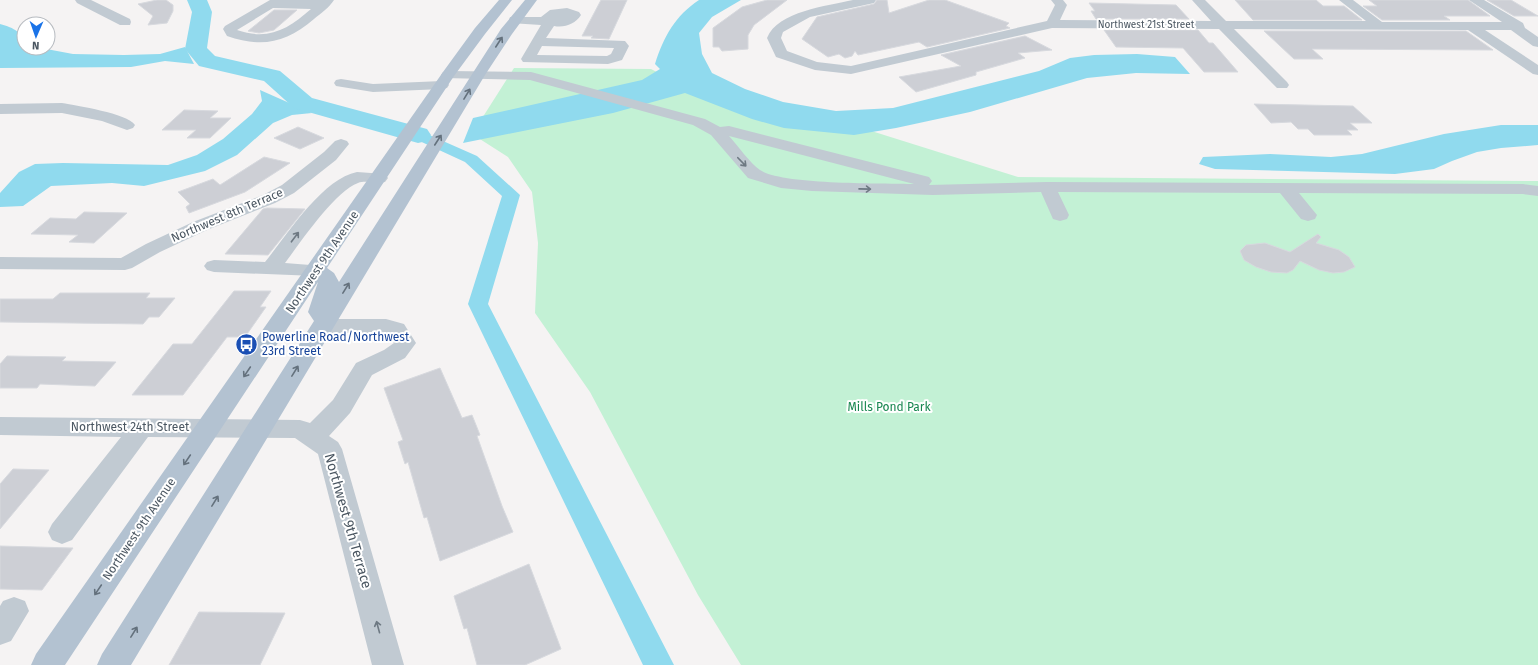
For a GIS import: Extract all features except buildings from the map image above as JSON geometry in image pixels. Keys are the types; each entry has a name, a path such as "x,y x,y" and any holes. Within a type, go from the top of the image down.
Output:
{"main road":[{"name":"Northwest 9th Avenue","path":"47,665 445,80 480,31 506,0"},
{"path":"113,665 478,75 515,20 531,0"},
{"path":"316,270 328,277 329,283 319,312 324,323"}],"street":[{"path":"81,0 125,22"},
{"path":"538,42 615,44 622,46 617,58 614,60 528,59 552,17 550,11 556,0"},
{"name":"Northwest 21st Street","path":"870,0 806,14 777,30 774,38 781,54 815,66 851,70 1052,24 1518,26"},
{"path":"1052,24 1061,5 1057,0"},
{"path":"1198,0 1282,85"},
{"path":"1345,0 1380,26"},
{"path":"1475,0 1518,26 1518,30 1538,43"},
{"path":"326,2 301,23 277,37 241,36 232,32 230,29 270,4 326,2"},
{"path":"515,20 552,17"},
{"path":"1471,26 1538,71"},
{"path":"341,83 373,88 478,75 531,76 699,122 716,132 754,174 780,183 852,188 956,190 1047,187 1523,189 1538,191"},
{"path":"1,110 62,108 106,118 127,125"},
{"path":"716,132 729,131 956,190"},
{"name":"Northwest 8th Terrace","path":"0,263 125,264 153,248 193,229 268,199 288,189 330,156 341,144"},
{"path":"780,183 799,180 806,174 812,163 811,152"},
{"path":"271,268 311,216 341,185 354,178 379,178"},
{"path":"1047,187 1060,215"},
{"path":"1285,188 1308,215"},
{"path":"214,266 316,270"},
{"path":"311,437 338,412 363,370 371,364 393,357 401,351 404,343 396,329 386,326 324,323"},
{"name":"Northwest 24th Street","path":"0,426 260,428"},
{"path":"62,532 142,427"},
{"name":"Northwest 9th Terrace","path":"260,428 300,429 330,448 388,665"}],"green space":[{"name":"Mills Pond Park","path":"514,68 651,69 695,92 865,129 1018,177 1538,181 1538,665 741,665 698,595 590,392 535,313 538,243 532,192 508,157 472,134"}],"water":[{"path":"699,0 741,0 712,17 699,33 702,54 712,73 745,89 783,102 836,111 893,108 1039,71 1070,58 1094,55 1137,54 1175,57 1190,74 1136,73 1087,78 970,112 896,128 854,135 784,128 752,119 685,93 613,113 463,143 473,118 642,80 660,69 655,64 662,44 671,28 683,13"},
{"path":"0,24 10,27 16,31 16,56 56,56 56,51 73,54 160,54 185,47 194,64 165,61 131,67 0,68"},
{"path":"260,90 312,113 292,115 273,123 237,155 205,171 144,186 112,183 51,186 23,206 0,207 0,193 19,172 35,164 63,163 168,165 197,155 223,139 252,114 262,101"},
{"path":"1501,125 1538,125 1538,145 1501,148 1477,152 1434,169 1395,174 1215,169 1199,164 1203,157 1270,154 1331,157 1362,154 1444,134"}],"waterway":[{"path":"197,0 202,12 196,49 207,61 272,76 303,103 418,135"},
{"path":"418,135 471,159 511,195 478,304 659,665"}],"place":[{"name":"Powerline Road/Northwest 23rd Street","path":"246,344"}]}
